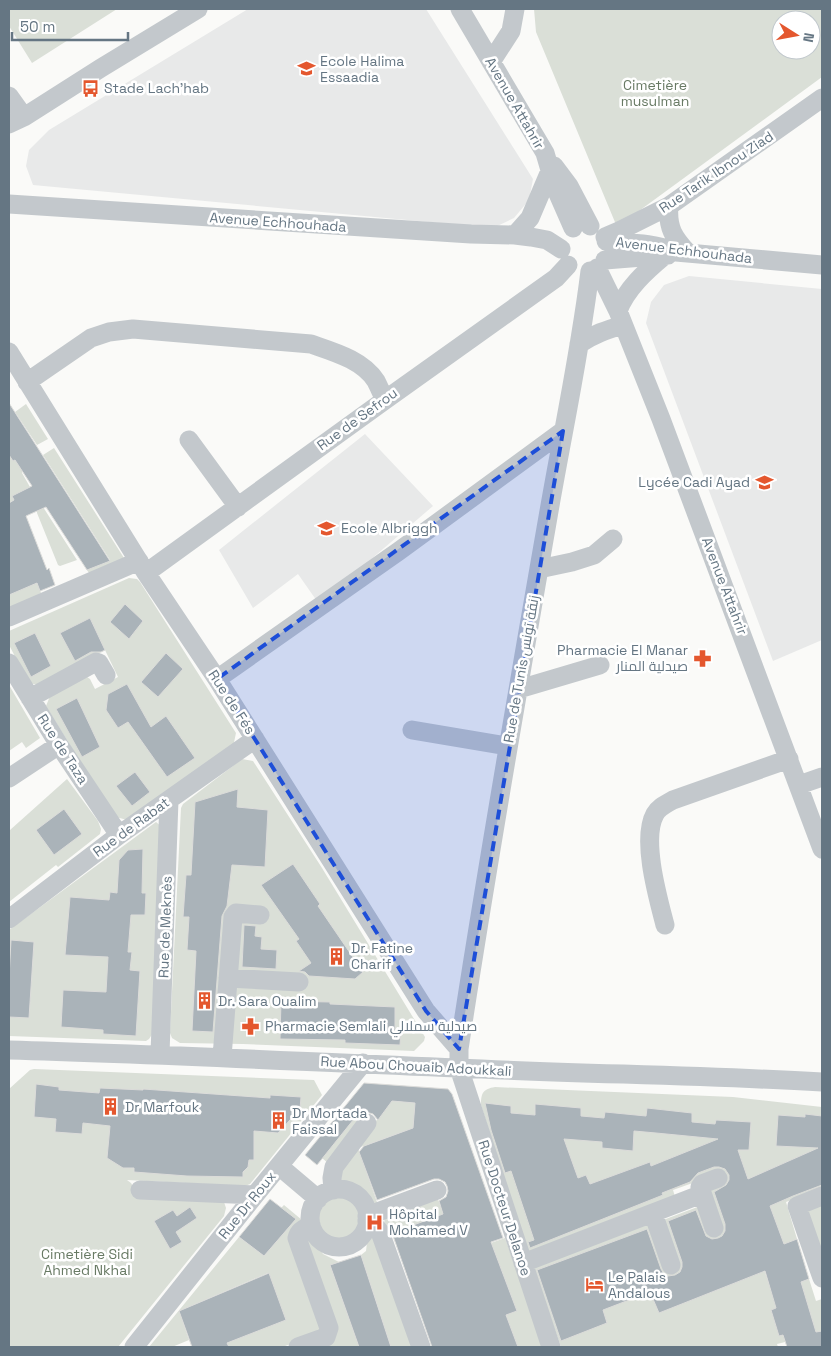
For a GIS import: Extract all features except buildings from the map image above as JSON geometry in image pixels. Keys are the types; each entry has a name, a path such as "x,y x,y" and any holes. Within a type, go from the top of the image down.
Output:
{"street":[{"path":"9,133 16,121 198,9"},
{"name":"Avenue Attahrir","path":"460,9 544,153 555,187 577,240"},
{"path":"491,62 511,31 515,9"},
{"path":"9,96 16,121"},
{"name":"Rue Tarik Ibnou Ziad","path":"577,240 628,227 669,206 822,98"},
{"path":"544,153 569,186 577,240 578,271 676,254"},
{"path":"515,235 530,218 550,171"},
{"name":"Avenue Echhouhada","path":"9,204 653,245 664,247 676,254 822,265"},
{"path":"669,206 668,215 676,254"},
{"name":"Rue de Tunis زنقة تونس","path":"459,1068 459,1049 507,746 519,689 563,431 579,344 597,267 607,254 577,240"},
{"name":"Rue de Sefrou","path":"9,616 142,567 238,507 384,400 556,278 577,240"},
{"path":"579,344 621,318 622,301 636,282 676,254"},
{"name":"Avenue Attahrir","path":"597,267 621,318 661,418 822,849"},
{"path":"27,382 91,338 109,332 133,329 311,344 339,353 362,367 376,380 384,400"},
{"name":"Rue de Fés","path":"9,352 142,567 217,679 426,1011 459,1049"},
{"path":"217,679 563,431"},
{"path":"189,440 238,507"},
{"path":"539,569 594,555 613,539"},
{"path":"30,698 96,662 99,663 106,675"},
{"name":"Rue de Taza","path":"9,663 59,745 119,835"},
{"path":"519,689 600,665"},
{"path":"412,730 507,746"},
{"name":"Rue de Rabat","path":"9,919 119,835 255,739"},
{"path":"9,778 59,745"},
{"path":"665,925 657,895 650,840 652,821 656,812 661,806 673,800 789,759"},
{"path":"799,785 822,777"},
{"name":"Rue de Meknès","path":"160,1054 169,800"},
{"path":"222,1057 233,917 236,913 260,915"},
{"path":"228,978 298,982"},
{"name":"Rue Abou Chouaib Adoukkali","path":"9,1050 160,1054 459,1068 721,1076 822,1082"},
{"name":"Rue Dr Roux","path":"134,1347 255,1194 363,1064"},
{"name":"Rue Docteur Delanoe","path":"459,1068 551,1347"},
{"path":"278,1166 301,1185 326,1194 348,1191 363,1202 367,1218 365,1230 360,1238 352,1244 343,1247 333,1247 317,1238 311,1225 311,1211 326,1194 334,1167 367,1124"},
{"path":"714,1228 700,1187 702,1184 718,1178"},
{"path":"140,1190 255,1194"},
{"path":"367,1218 437,1190"},
{"path":"523,1263 702,1194"},
{"path":"822,1196 797,1206 822,1278"},
{"path":"653,1214 671,1265"},
{"path":"367,1218 380,1232 421,1347"},
{"path":"298,1347 326,1337 329,1328 297,1238 301,1230 311,1225"}],"highlighted area":[{"path":"563,431 459,1049 426,1011 217,679"}],"shaded area":[{"name":"Ecole Halima Essaadia","path":"248,9 426,9 533,179 529,200 514,218 493,228 33,185 26,166 29,150 49,130"},
{"name":"Lycée Cadi Ayad","path":"689,276 822,289 822,640 773,661 646,323 651,302 664,285"},
{"name":"Ecole Albriggh","path":"365,434 433,506 319,604 298,574 253,608 219,550"}],"green space":[{"path":"9,9 117,9 32,63 9,26"},
{"name":"Cimetière musulman","path":"534,9 822,9 822,77 617,227 536,32"},
{"path":"26,404 48,439 37,445 15,412"},
{"path":"54,448 124,558 91,576 87,570 110,560 43,455"},
{"path":"9,455 13,461 17,459 23,468 22,473 30,487 13,496 14,500 9,503"},
{"path":"43,507 77,560 58,565 37,513 37,510"},
{"path":"9,547 26,587 37,583 41,593 9,611"},
{"path":"129,578 137,579 140,582 236,733 233,747 127,820 116,817 108,807 46,706 50,696 87,677 95,689 118,677 105,650 38,685 29,683 9,645 9,631"},
{"path":"9,685 40,738 26,748 22,742 9,751"},
{"path":"242,759 253,761 322,868 425,1037 424,1041 414,1051 180,1043 172,1038 170,1033 181,808 183,804"},
{"path":"67,779 98,821 101,829 100,834 58,867 56,865 9,902 9,829"},
{"path":"156,822 162,827 153,1033 149,1039 146,1041 9,1036 9,930"},
{"name":"Cimetière Sidi Ahmed Nkhal","path":"30,1070 314,1080 322,1095 250,1184 245,1186 127,1180 140,1198 224,1202 226,1208 224,1216 118,1347 9,1347 9,1089"},
{"path":"495,1087 733,1097 822,1107 822,1188 786,1202 797,1239 759,1255 772,1293 809,1279 816,1301 822,1299 822,1331 785,1340 785,1342 777,1344 778,1347 561,1347 532,1264 653,1218 658,1222 700,1206 705,1186 718,1174 673,1190 676,1200 529,1257 481,1105 483,1092"},
{"path":"392,1101 415,1103 413,1128 358,1148 378,1205 345,1184 340,1178 342,1163"},
{"path":"362,1109 369,1115 329,1164 322,1158"},
{"path":"339,1192 349,1194 357,1200 363,1208 365,1218 363,1228 357,1236 349,1242 339,1244 329,1242 321,1236 315,1228 313,1218 315,1208 321,1200 329,1194"},
{"path":"437,1196 443,1214 453,1226 425,1221 388,1235 384,1224 385,1216"},
{"path":"822,1204 822,1257 807,1210"},
{"path":"284,1205 302,1220 324,1326 318,1335 282,1347 229,1347 227,1343 285,1320 268,1273 179,1311 189,1340 172,1347 149,1347 239,1237 264,1256 296,1219 281,1208"},
{"path":"369,1227 419,1347 391,1347 361,1255 366,1251"},
{"path":"302,1232 311,1233 323,1254 339,1262 330,1265 359,1347 314,1347 333,1340"},
{"path":"505,1238 544,1347 499,1347 465,1252"}],"place":[{"name":"Ecole Halima Essaadia","path":"306,69"},
{"name":"Stade Lach'hab","path":"90,88"},
{"name":"Lycée Cadi Ayad","path":"764,482"},
{"name":"Ecole Albriggh","path":"327,528"},
{"name":"Pharmacie El Manar صيدلية المنار","path":"702,658"},
{"name":"Dr. Fatine Charif","path":"337,956"},
{"name":"Dr. Sara Oualim","path":"204,1001"},
{"name":"Pharmacie Semlali صيدلية سملالي","path":"251,1026"},
{"name":"Dr Marfouk","path":"111,1107"},
{"name":"Dr Mortada Faissal","path":"278,1121"},
{"name":"Hôpital Mohamed V","path":"375,1222"},
{"name":"Le Palais Andalous","path":"594,1285"}]}
